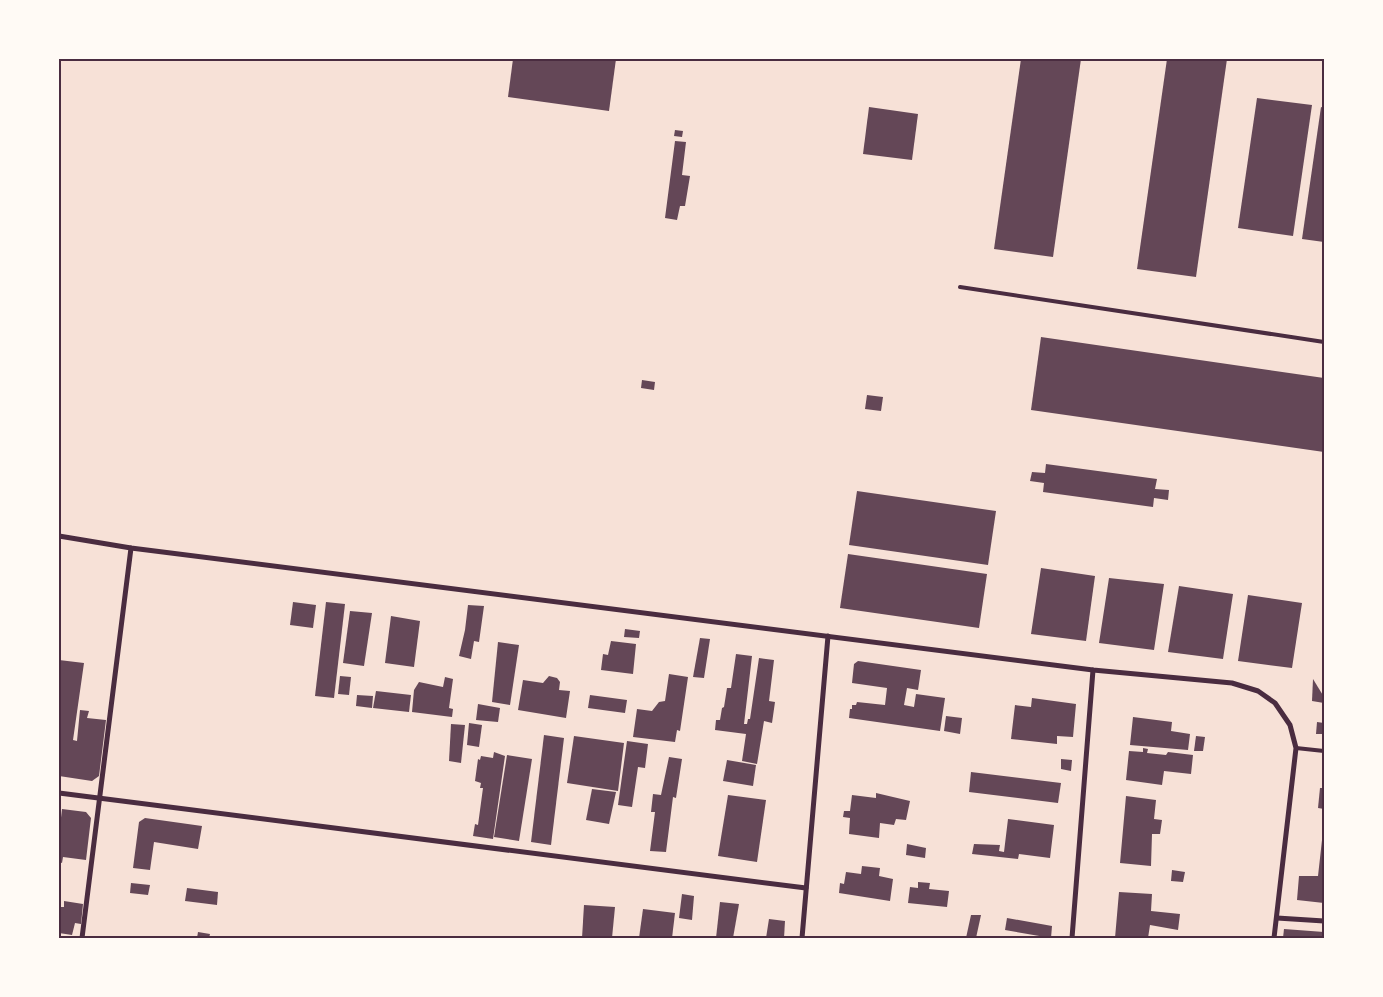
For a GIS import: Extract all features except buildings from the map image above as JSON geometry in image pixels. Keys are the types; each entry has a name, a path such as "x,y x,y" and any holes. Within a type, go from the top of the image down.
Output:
{"street":[{"path":"59,536 131,548 1092,670 1232,683 1258,691 1275,703 1290,725 1296,748 1274,938"},
{"path":"82,938 98,798 131,548"},
{"path":"802,938 828,636"},
{"path":"1072,938 1092,670"},
{"path":"59,792 806,888"},
{"path":"1277,918 1324,921"}],"lane":[{"path":"960,287 1324,342"},
{"path":"1296,748 1324,751"}]}
